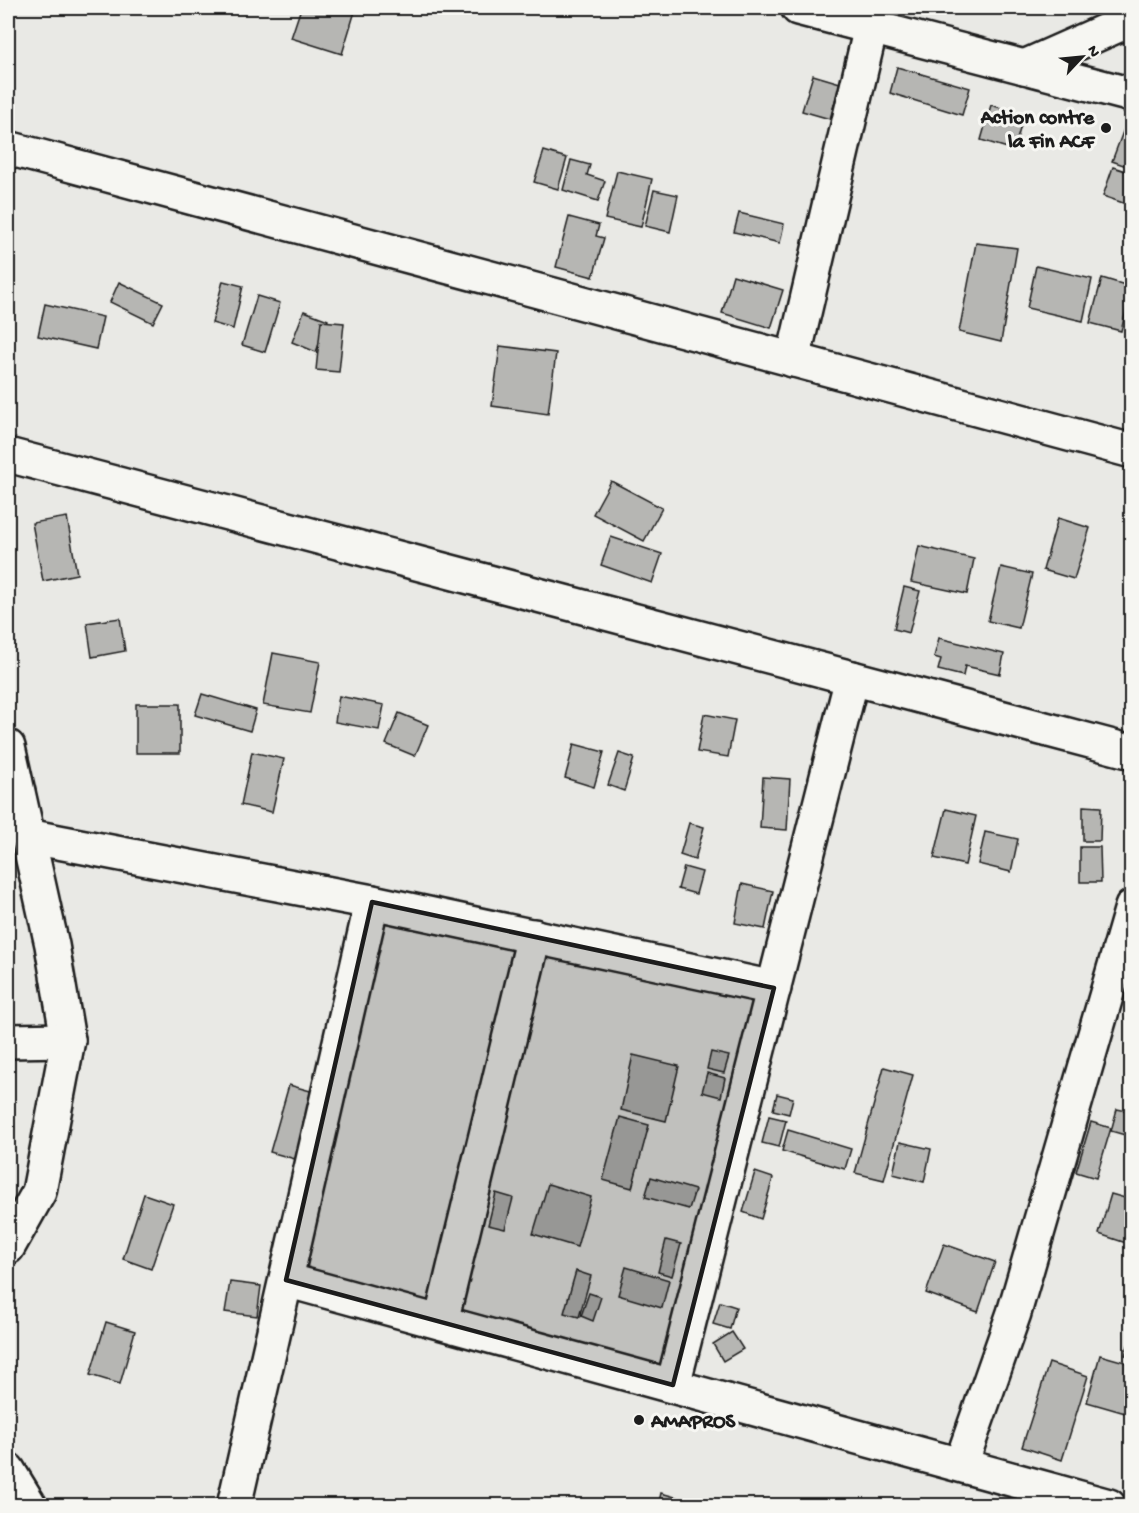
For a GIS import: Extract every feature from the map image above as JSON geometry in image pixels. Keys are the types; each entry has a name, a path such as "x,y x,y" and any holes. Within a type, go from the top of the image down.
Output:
{"street":[{"path":"798,8 1131,95"},
{"path":"1024,67 1131,19"},
{"path":"793,360 871,27"},
{"path":"8,148 1131,451"},
{"path":"8,455 1131,752"},
{"path":"673,1385 852,678"},
{"path":"8,747 52,945 68,1040 39,1192 8,1247"},
{"path":"27,836 372,902 774,988"},
{"path":"234,1506 372,902"},
{"path":"961,1464 1014,1313 1131,907"},
{"path":"441,1322 534,936"},
{"path":"8,1041 68,1040"},
{"path":"286,1280 1109,1506"},
{"path":"8,1470 30,1506"}],"highlighted area":[{"path":"372,902 774,988 673,1385 286,1280"}],"building":[{"path":"301,8 356,8 342,54 291,38"},
{"path":"897,67 970,88 962,115 890,93"},
{"path":"813,75 840,83 830,119 802,111"},
{"path":"991,105 1024,115 1014,150 981,140"},
{"path":"1124,129 1132,132 1132,168 1112,161"},
{"path":"544,151 567,158 558,189 534,182"},
{"path":"571,160 590,165 587,175 605,181 598,201 563,190"},
{"path":"1113,167 1132,173 1132,188 1126,204 1103,196"},
{"path":"617,171 652,179 641,227 605,219"},
{"path":"654,190 678,195 670,232 645,226"},
{"path":"739,213 784,224 780,243 734,232"},
{"path":"569,217 599,225 596,236 604,238 593,277 556,267"},
{"path":"976,243 1017,248 1001,342 959,332"},
{"path":"1036,266 1092,279 1083,321 1027,308"},
{"path":"733,275 783,290 771,328 722,313"},
{"path":"1102,278 1132,287 1121,331 1090,323"},
{"path":"223,281 243,286 233,329 212,323"},
{"path":"119,282 163,303 153,323 110,302"},
{"path":"257,296 280,303 265,352 242,345"},
{"path":"45,304 103,317 96,349 38,336"},
{"path":"304,311 328,320 316,352 292,342"},
{"path":"321,321 344,323 339,372 316,370"},
{"path":"500,346 556,353 548,414 492,406"},
{"path":"611,481 662,508 644,541 593,514"},
{"path":"67,517 77,574 43,581 32,523"},
{"path":"1058,518 1090,528 1074,579 1043,570"},
{"path":"611,537 662,554 652,583 601,565"},
{"path":"919,546 974,559 967,594 911,582"},
{"path":"1001,567 1032,574 1019,628 988,621"},
{"path":"904,587 920,591 909,633 894,629"},
{"path":"120,618 125,651 92,657 87,623"},
{"path":"939,638 1004,654 1000,674 965,666 963,676 938,670 941,659 934,657"},
{"path":"273,653 320,662 310,713 263,705"},
{"path":"202,694 256,710 250,731 195,715"},
{"path":"339,696 384,705 379,730 335,722"},
{"path":"136,704 180,704 180,753 136,753"},
{"path":"399,713 428,725 415,756 386,744"},
{"path":"704,714 735,720 728,757 697,752"},
{"path":"574,744 604,752 594,787 565,778"},
{"path":"252,752 284,759 272,812 241,805"},
{"path":"619,753 634,758 624,791 608,785"},
{"path":"763,777 790,779 787,830 760,828"},
{"path":"1083,806 1101,807 1100,841 1083,841"},
{"path":"946,809 976,816 965,865 934,858"},
{"path":"689,823 704,827 695,860 680,855"},
{"path":"985,832 1018,839 1011,872 978,864"},
{"path":"1080,847 1100,847 1101,882 1080,882"},
{"path":"684,867 702,872 696,894 678,889"},
{"path":"742,884 773,891 765,929 735,923"},
{"path":"711,1052 729,1056 724,1073 707,1069"},
{"path":"633,1055 679,1066 666,1121 621,1110"},
{"path":"884,1067 913,1075 884,1180 855,1173"},
{"path":"707,1073 725,1078 721,1097 702,1092"},
{"path":"289,1085 314,1092 295,1159 270,1152"},
{"path":"777,1094 793,1098 789,1114 773,1110"},
{"path":"1117,1109 1132,1112 1132,1137 1111,1131"},
{"path":"769,1116 786,1120 779,1147 762,1143"},
{"path":"620,1117 649,1125 632,1188 603,1180"},
{"path":"1091,1122 1111,1128 1096,1178 1076,1172"},
{"path":"788,1130 851,1149 845,1169 782,1151"},
{"path":"900,1142 931,1149 924,1182 893,1174"},
{"path":"755,1172 773,1178 761,1219 743,1212"},
{"path":"651,1177 695,1190 689,1209 645,1197"},
{"path":"548,1184 591,1197 577,1247 533,1234"},
{"path":"496,1193 513,1198 505,1229 488,1225"},
{"path":"144,1194 173,1204 151,1269 123,1259"},
{"path":"1111,1194 1132,1200 1132,1245 1099,1234"},
{"path":"666,1240 681,1244 672,1276 658,1272"},
{"path":"944,1244 995,1262 978,1312 926,1293"},
{"path":"626,1267 669,1280 662,1308 618,1295"},
{"path":"576,1271 591,1276 579,1317 564,1313"},
{"path":"230,1282 261,1286 257,1316 225,1312"},
{"path":"589,1293 601,1297 593,1321 581,1316"},
{"path":"720,1302 736,1307 730,1329 713,1324"},
{"path":"106,1322 135,1331 120,1384 90,1375"},
{"path":"732,1332 743,1349 723,1361 713,1344"},
{"path":"1132,1334 1132,1357 1125,1355"},
{"path":"1100,1355 1132,1364 1132,1415 1087,1402"},
{"path":"1049,1363 1088,1376 1062,1460 1022,1447"},
{"path":"661,1493 707,1506 658,1506"}],"place":[{"name":"Action contre la Fin ACF","path":"1106,128"},
{"name":"AMAPROS","path":"639,1420"}]}
